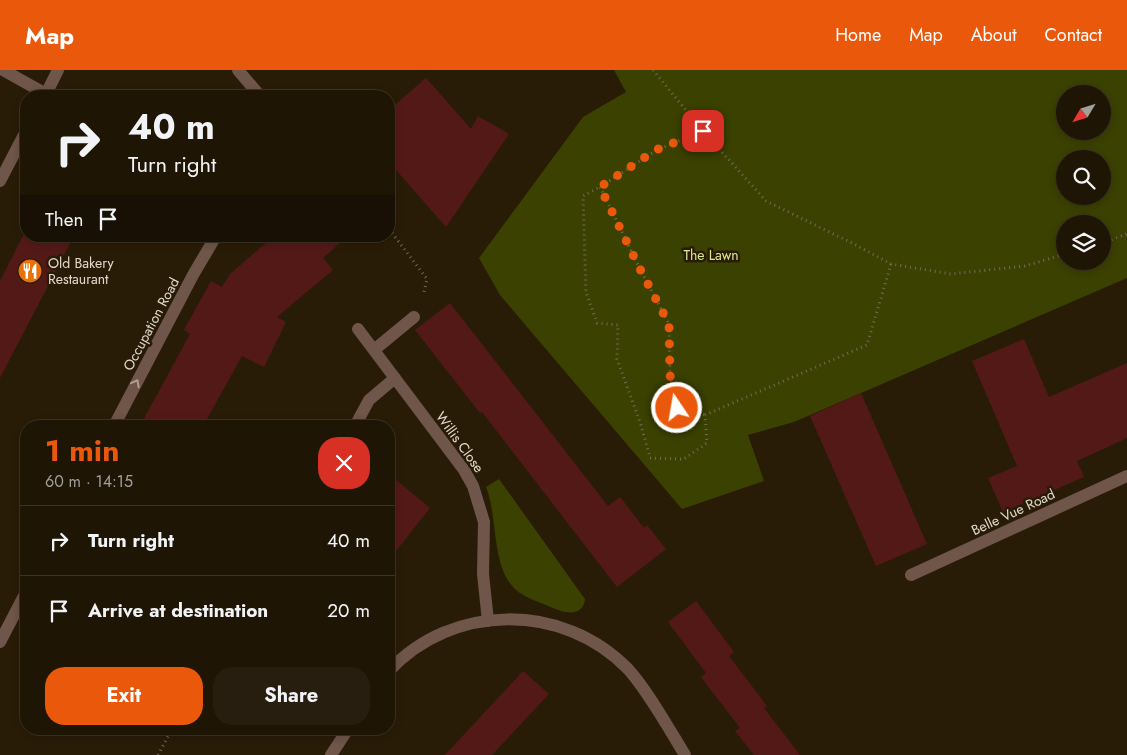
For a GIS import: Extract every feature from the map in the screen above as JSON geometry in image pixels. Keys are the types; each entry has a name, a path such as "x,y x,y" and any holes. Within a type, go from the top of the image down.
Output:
{"street":[{"path":"3,70 37,90"},
{"path":"48,90 58,70"},
{"path":"238,70 255,90"},
{"path":"0,181 20,143"},
{"name":"Occupation Road","path":"117,420 193,275 212,242"},
{"path":"374,350 414,316"},
{"name":"Willis Close","path":"358,329 464,470 473,486 484,522 483,574 488,621"},
{"path":"358,420 369,400 395,378"},
{"name":"Belle Vue Road","path":"911,576 1127,476"},
{"path":"0,642 20,604"},
{"path":"395,665 411,650 427,640 450,631 495,619 520,619 551,624 574,632 616,658 629,671 685,755"},
{"path":"331,755 344,735"}],"path":[{"path":"653,70 703,131 766,201 891,264 952,274 1026,266 1056,257"},
{"path":"703,131 656,150 583,196 586,292 597,323 618,325 617,359 641,426 650,458 684,459 707,443 704,415"},
{"path":"600,187 669,324 670,375 677,408 704,415 867,346 891,264"},
{"path":"1111,240 1127,234"},
{"path":"395,237 427,279 419,309 414,316"},
{"path":"158,755 169,735"}],"green space":[{"name":"The Lawn","path":"614,70 1127,70 1127,278 794,422 748,435 764,481 682,509 500,295 479,258 583,117 626,92"},
{"path":"499,479 585,599 583,606 579,610 570,612 557,610 525,596 510,584 499,559 493,514 486,487"}],"building":[{"path":"426,78 471,129 478,116 509,134 446,227 395,169 395,105"},
{"path":"20,242 71,242 0,378 0,281"},
{"path":"267,242 341,242 323,258 333,270 277,317 286,322 264,367 242,356 206,420 143,420 190,334 184,330 211,281 222,287 230,274"},
{"path":"450,303 608,506 620,497 644,528 647,525 666,549 617,587 482,412 480,413 415,330"},
{"path":"1024,339 1049,397 1127,363 1127,438 1077,461 1084,477 1003,512 988,478 1017,466 972,361"},
{"path":"861,393 927,544 876,566 810,416"},
{"path":"395,479 430,508 395,552"},
{"path":"696,601 734,652 729,656 767,706 764,708 800,755 754,755 735,731 740,728 701,677 706,673 668,622"},
{"path":"523,671 549,694 492,755 445,755"}],"place":[{"name":"Old Bakery Restaurant","path":"30,271"}],"route":[{"path":"677,408 670,375 669,324 600,187 656,150 703,131"}]}
